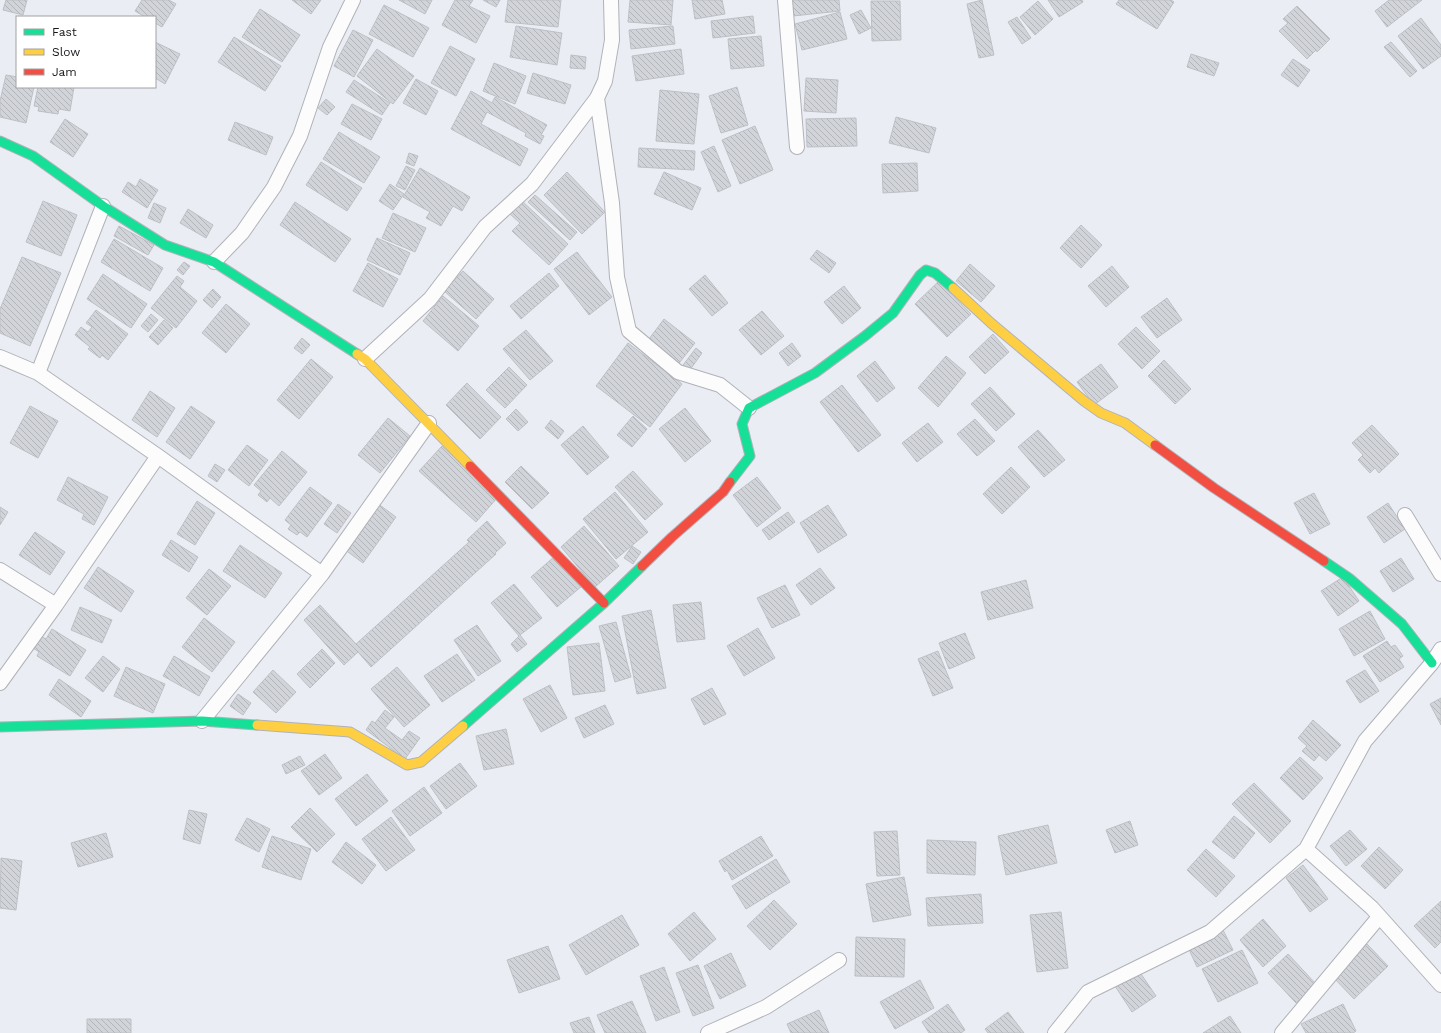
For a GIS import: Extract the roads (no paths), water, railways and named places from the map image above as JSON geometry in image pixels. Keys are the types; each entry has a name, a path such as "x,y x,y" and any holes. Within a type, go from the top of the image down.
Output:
{"street":[{"path":"214,262 242,232 274,187 300,136 330,47 353,0"},
{"path":"365,359 430,299 485,227 532,184 597,98 604,81 612,40 611,0"},
{"path":"785,0 798,147"},
{"path":"597,98 612,203 617,277 629,331 678,372 720,385 749,408"},
{"path":"0,141 33,156 103,206 165,245 214,262 365,359 604,603"},
{"path":"38,373 103,206"},
{"path":"0,727 202,721 350,732 407,765 421,762 604,603 672,537 723,492 750,456 742,424 749,408 815,373 859,341 893,313 920,275 926,270 935,273 966,298 994,326 1084,401 1101,413 1125,423 1214,488 1349,578 1402,624 1432,663"},
{"path":"0,357 38,373 158,456 322,574"},
{"path":"202,721 322,574 429,423"},
{"path":"0,683 56,605 158,456"},
{"path":"1406,515 1441,574"},
{"path":"0,570 56,605"},
{"path":"1055,1033 1088,992 1210,932 1306,849 1364,741 1432,663 1441,649"},
{"path":"1306,849 1372,908 1441,985"},
{"path":"1282,1033 1379,917"},
{"path":"708,1033 766,1007 840,960"}]}
